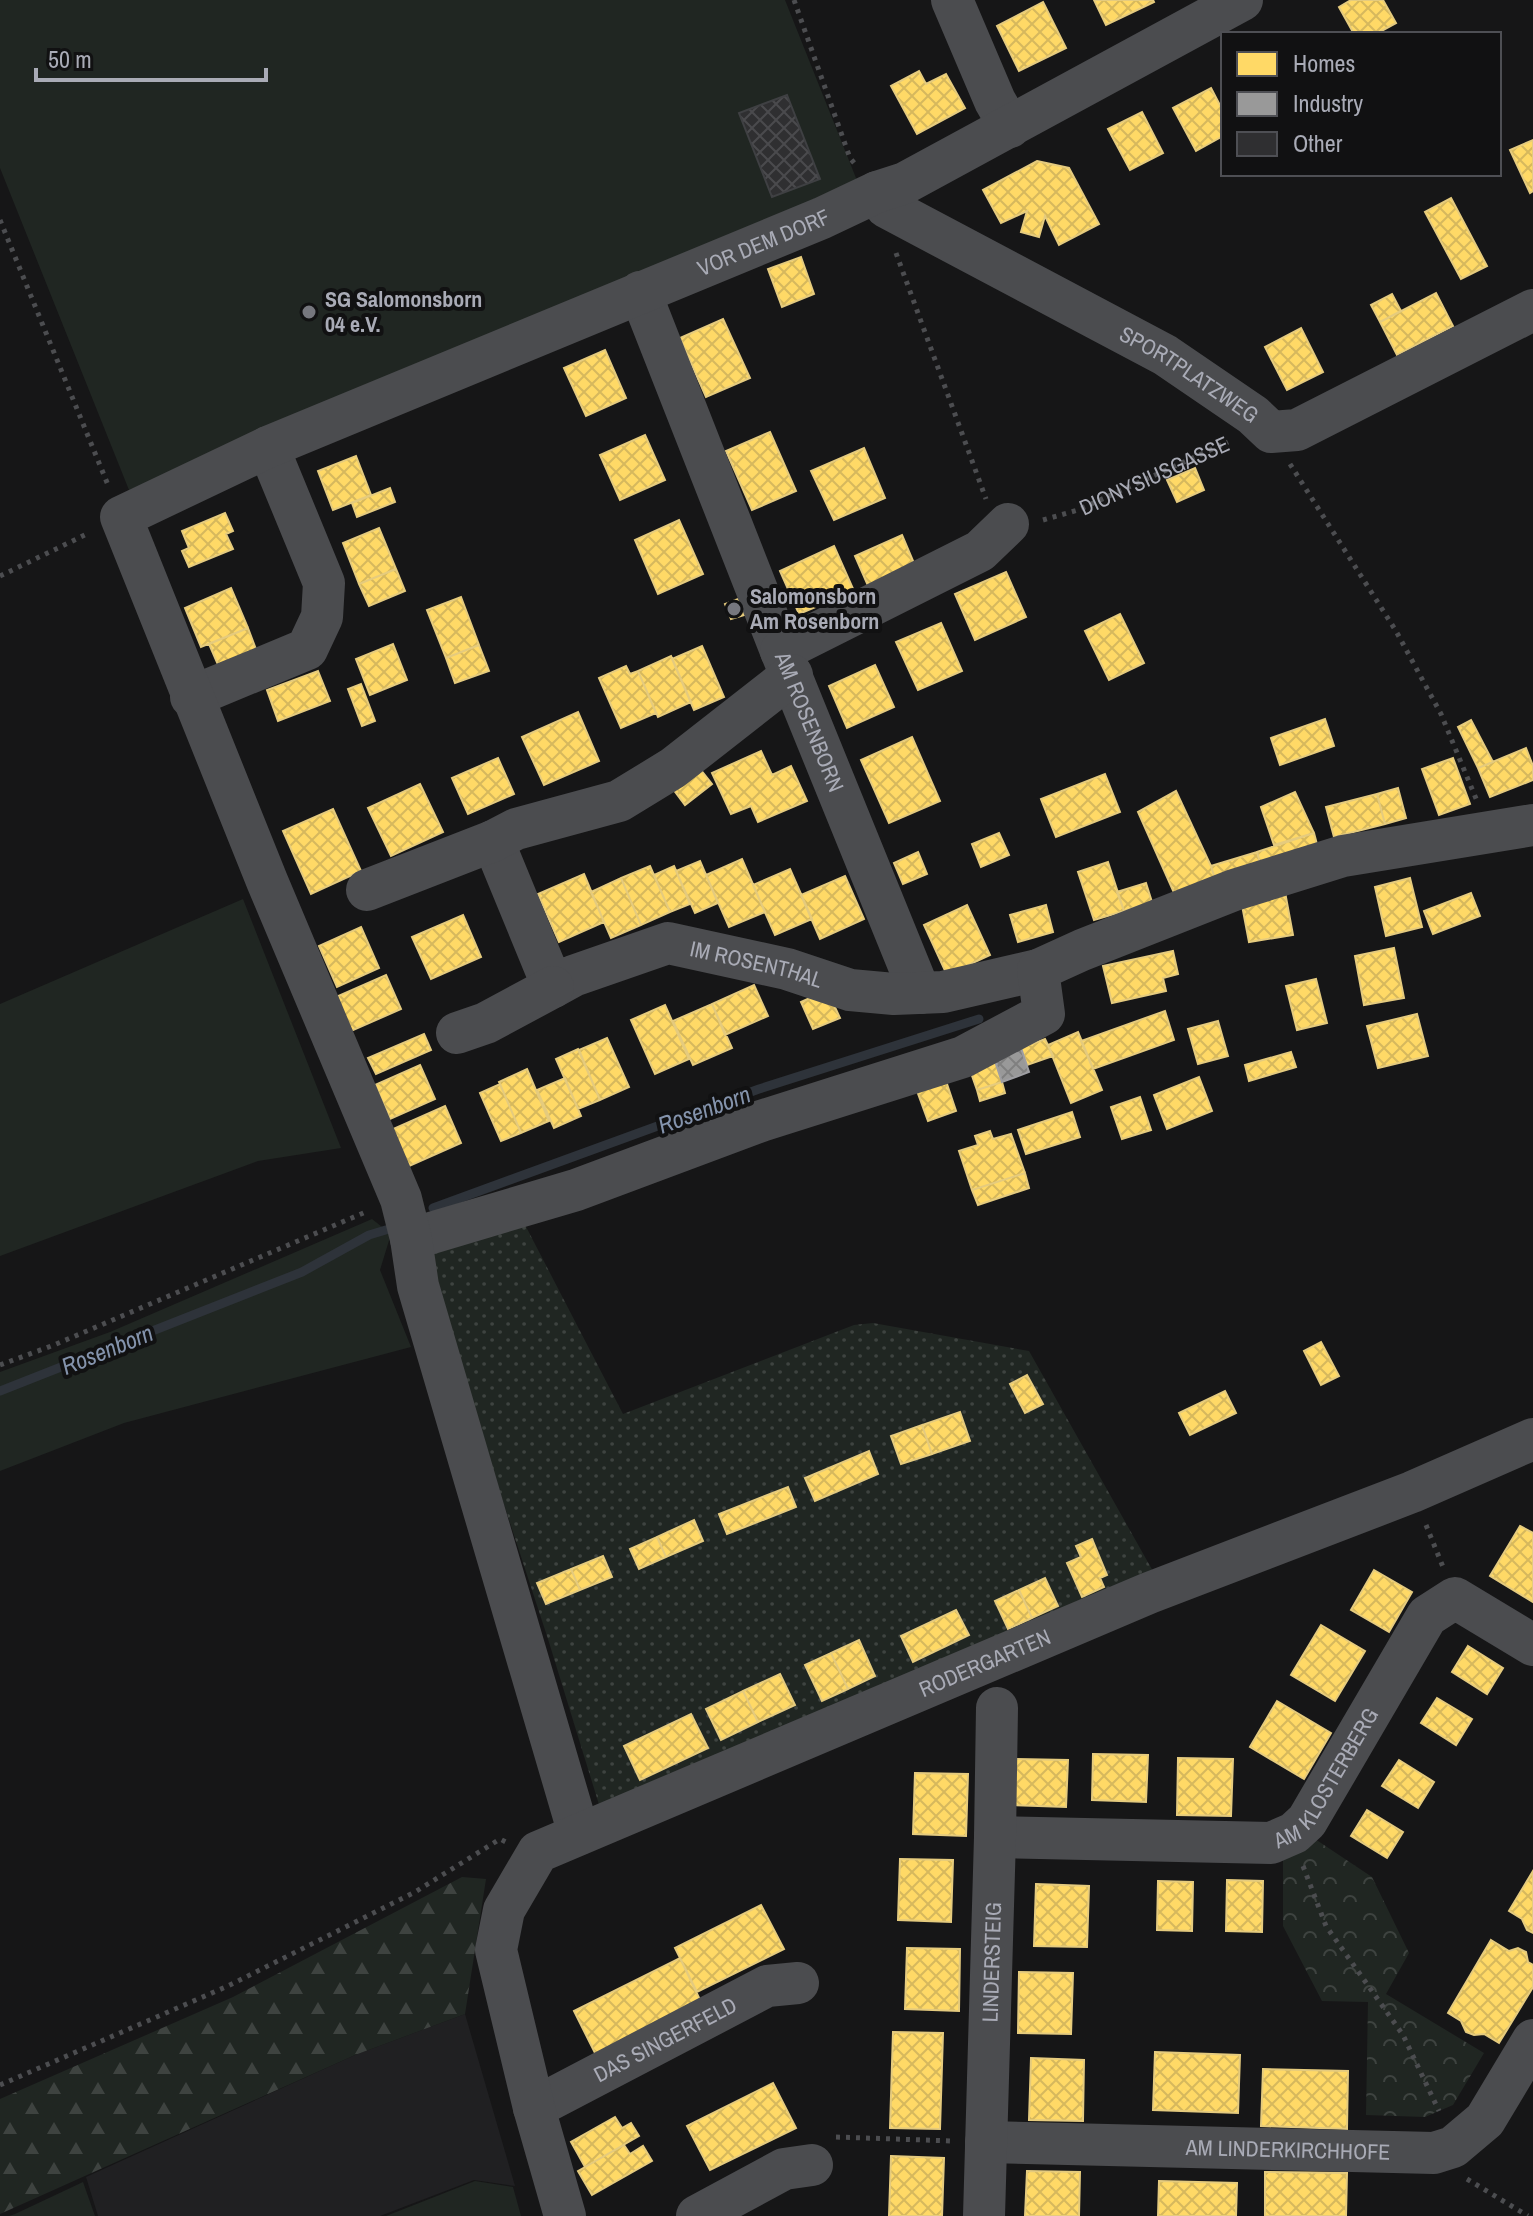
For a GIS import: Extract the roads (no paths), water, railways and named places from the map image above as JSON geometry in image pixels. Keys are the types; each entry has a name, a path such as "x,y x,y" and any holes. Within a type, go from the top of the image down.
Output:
{"street":[{"path":"952,0 995,101 1010,127"},
{"name":"VOR DEM DORF","path":"191,697 121,517 268,447 822,218 881,199 1230,3"},
{"name":"SPORTPLATZWEG","path":"881,199 1165,355 1253,415 1271,432 1297,430 1533,310"},
{"name":"AM ROSENBORN","path":"640,292 920,993"},
{"path":"268,447 324,583 322,617 307,649 191,697 401,1199 418,1286 579,1834"},
{"path":"367,890 516,829 619,801 673,768 786,663 980,551 1008,524"},
{"path":"920,993 943,992 1038,970 1234,890 1343,856 1533,825"},
{"path":"493,841 553,987"},
{"name":"IM ROSENTHAL","path":"457,1033 486,1023 573,976 668,943 787,969 850,990 920,993"},
{"path":"411,1239 576,1190 761,1121 963,1057 1044,1014 1038,970"},
{"name":"RODERGARTEN","path":"534,2108 496,1950 504,1910 538,1852 1149,1593 1412,1492 1533,1439"},
{"name":"AM KLOSTERBERG","path":"995,1837 1271,1843 1294,1833 1307,1821 1427,1616 1455,1598 1533,1645"},
{"name":"LINDERSTEIG","path":"984,2216 997,1708"},
{"name":"DAS SINGERFELD","path":"534,2108 767,1986 798,1983"},
{"name":"AM LINDERKIRCHHOFE","path":"986,2142 1434,2153 1453,2147 1485,2120 1533,2040"},
{"path":"534,2108 565,2216"},
{"path":"697,2216 784,2169 812,2165"}],"waterway":[{"name":"Rosenborn","path":"433,1208 759,1089 979,1019"},
{"name":"Rosenborn","path":"0,1391 302,1272 369,1235 389,1229"}],"place":[{"name":"SG Salomonsborn 04 e.V.","path":"309,312"},
{"name":"Salomonsborn Am Rosenborn","path":"734,609"}]}
